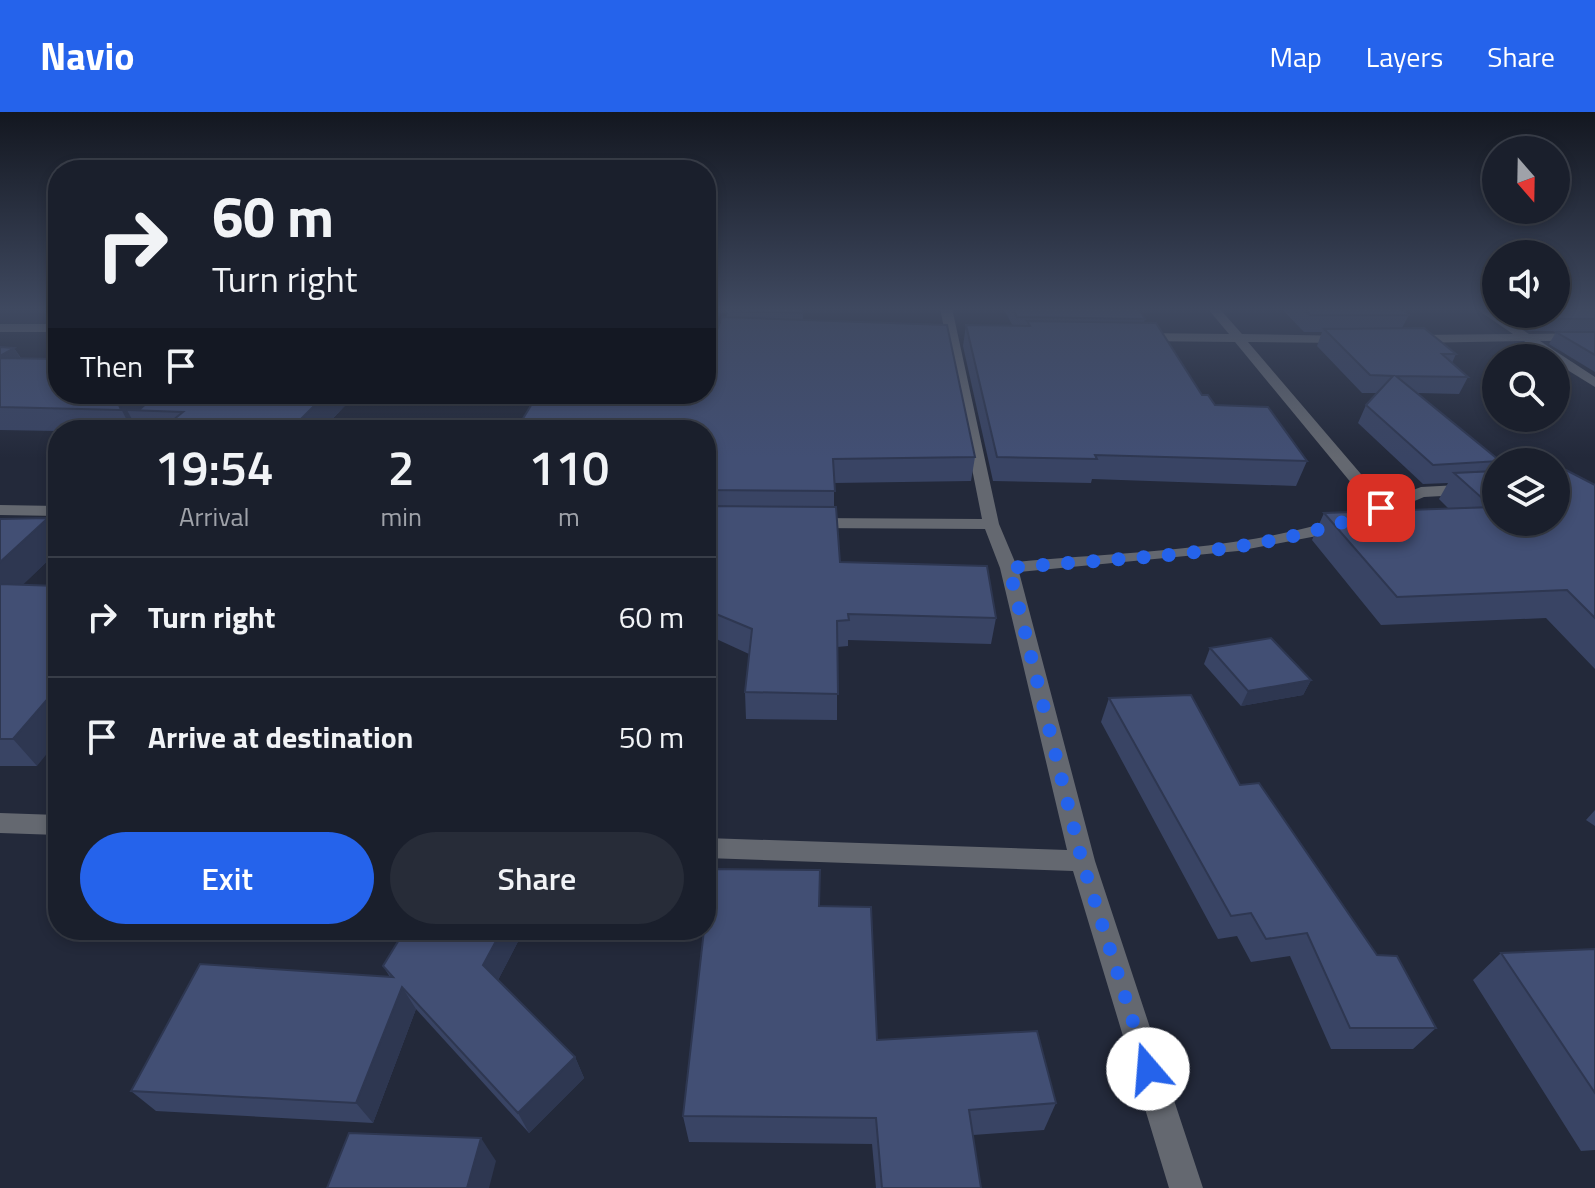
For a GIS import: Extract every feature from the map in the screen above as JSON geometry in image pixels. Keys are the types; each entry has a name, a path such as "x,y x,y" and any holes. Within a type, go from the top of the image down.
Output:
{"street":[{"path":"955,358 991,524 1009,568 1082,861 1186,1188"},
{"path":"1257,358 1381,508"},
{"path":"1558,358 1595,383"},
{"path":"1009,568 1238,546 1337,527 1421,492 1482,489"},
{"path":"0,510 48,509"},
{"path":"785,523 991,524"},
{"path":"0,823 48,825"},
{"path":"716,848 1082,861"}],"building":[{"path":"0,358 48,359 48,404 120,404 121,410 0,407"},
{"path":"716,358 954,358 975,457 833,459 835,491 716,490 716,420 522,420 532,404 716,404"},
{"path":"974,358 1178,358 1202,395 1208,395 1215,405 1268,407 1307,461 1095,455 1097,459 997,457"},
{"path":"1353,358 1447,358 1468,377 1396,376 1484,448 1482,462 1433,465 1366,405 1393,376 1370,375"},
{"path":"146,404 316,404 300,420 173,420 183,412 127,410 140,409"},
{"path":"1482,472 1482,498 1454,473"},
{"path":"1570,472 1595,485 1595,618 1567,590 1397,597 1324,513 1482,507 1482,536 1570,536"},
{"path":"716,506 836,507 840,562 987,566 996,618 848,614 849,620 837,621 838,694 745,692 752,629 716,614"},
{"path":"48,518 0,562 0,519"},
{"path":"0,584 48,586 48,699 13,739 0,739"},
{"path":"1271,638 1311,680 1248,691 1210,648"},
{"path":"1191,695 1240,785 1259,783 1377,955 1397,956 1436,1028 1350,1028 1307,933 1266,939 1251,913 1231,916 1109,698"},
{"path":"716,869 820,870 819,906 871,907 877,1040 1037,1031 1056,1103 969,1110 981,1188 882,1188 876,1118 683,1116 703,940 716,940"},
{"path":"399,940 497,940 483,965 575,1057 518,1113 402,987 356,1103 131,1091 200,964 393,977 383,966"},
{"path":"1595,949 1595,1093 1501,953"},
{"path":"349,1133 481,1138 467,1188 327,1188"}],"route":[{"path":"1148,1069 1082,861 1009,568 1238,546 1337,527 1381,508"}]}
